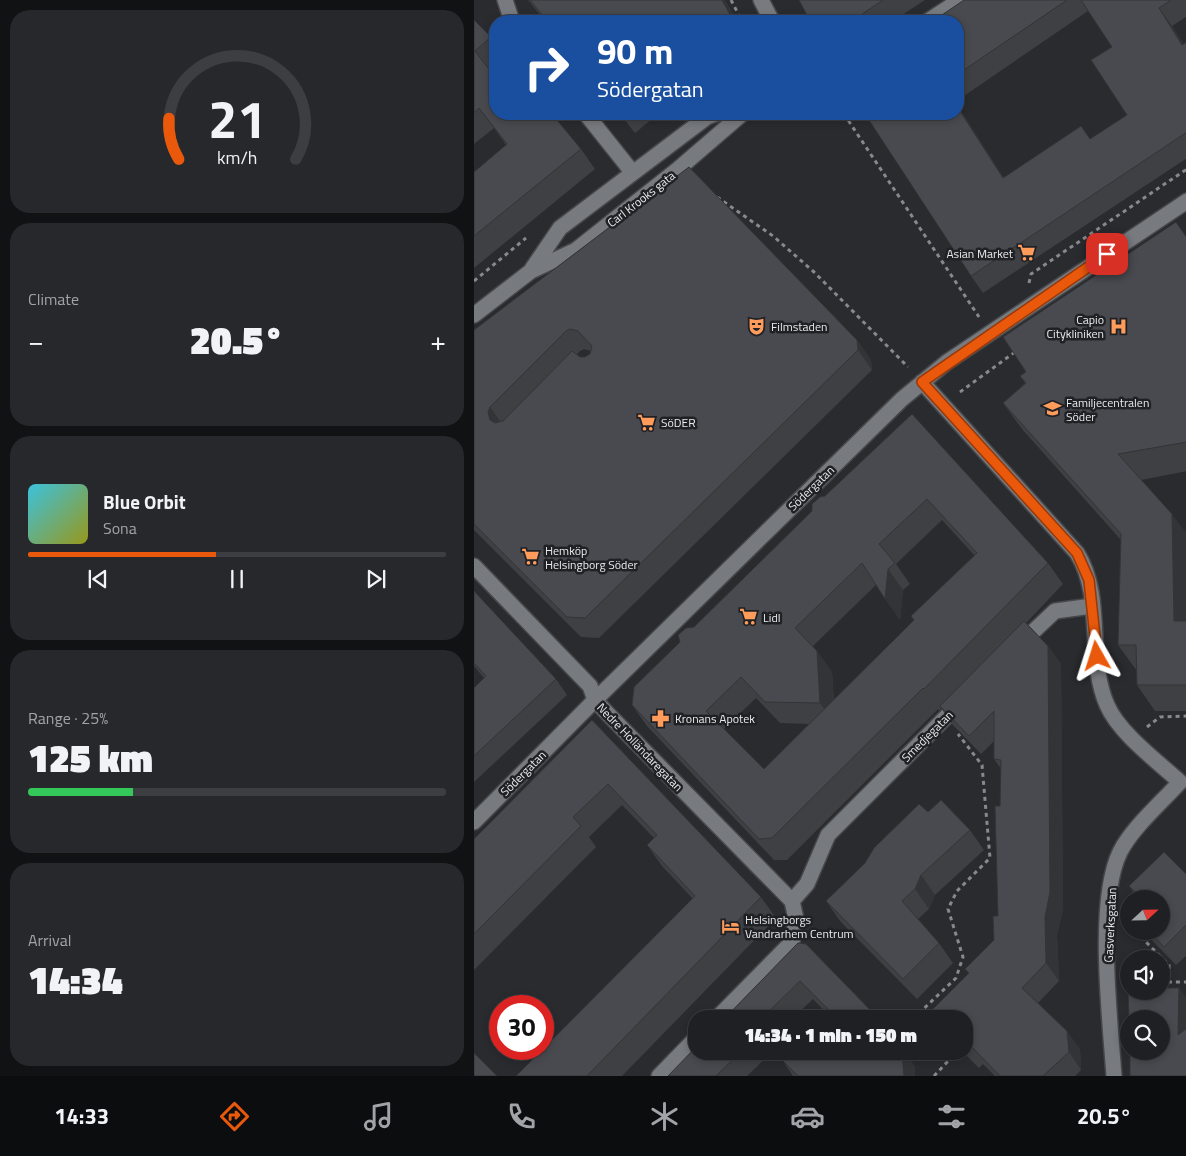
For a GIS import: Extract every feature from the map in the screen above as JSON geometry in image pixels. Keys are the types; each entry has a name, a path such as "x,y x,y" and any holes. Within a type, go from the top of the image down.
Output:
{"street":[{"path":"505,0 510,15"},
{"path":"761,0 769,15"},
{"path":"937,15 960,0"},
{"path":"591,120 633,173"},
{"name":"Carl Krooks gata","path":"531,271 560,228 702,120"},
{"name":"Carl Krooks gata","path":"474,315 531,271 576,250 692,158 735,120"},
{"name":"Södergatan","path":"474,822 595,700 922,382 981,339 1186,201"},
{"name":"Gasverksgatan","path":"922,382 1077,553 1089,580 1100,688 1114,718 1183,785 1128,839 1120,852 1114,870 1107,919 1108,978 1114,1076"},
{"name":"Nedre Holländaregatan","path":"474,566 590,686 595,700 792,901"},
{"path":"1006,657 1055,611 1092,606"},
{"name":"Smedjegatan","path":"792,901 807,884 828,835 972,691"},
{"path":"725,1010 792,942 796,919 792,901"},
{"path":"659,1076 688,1046"}],"path":[{"path":"731,0 739,15"},
{"path":"848,120 982,321"},
{"path":"714,195 773,236 814,272 910,370"},
{"path":"943,406 977,378 1023,347"},
{"path":"1133,738 1160,717 1186,716"},
{"path":"922,1010 956,978 963,957 948,909 957,891 990,858 982,764 945,718"},
{"path":"1144,940 1169,965 1169,982 1186,982"},
{"path":"934,1076 949,1060"}],"building":[{"path":"530,0 722,0 730,15 542,15"},
{"path":"799,0 883,0 861,15 807,15"},
{"path":"964,0 1067,0 964,70 964,15 942,15"},
{"path":"1081,0 1171,0 1159,8 1182,45 1187,42 1187,132 971,276 869,120 964,120 964,117 1003,178 1081,126 1090,139 1127,115 1091,60 1112,47"},
{"path":"474,20 489,35 489,39 475,51 489,69 489,120 557,120 581,149 474,236 474,172 507,144 479,108 474,113"},
{"name":"SöDER","path":"689,167 857,340 858,350 585,618 567,617 474,524 474,330","holes":["570,329 578,331 592,346 590,354 580,357 572,351 503,421 495,423 490,420 488,412 490,407 566,331"]},
{"path":"1176,222 1187,238 1187,442 1118,454 1172,514 1174,621 1187,621 1187,685 1137,685 1136,645 1118,645 1121,534 1003,403 1026,383 1020,376 1026,372 1003,337"},
{"path":"912,414 1048,563 924,689 772,838 759,839 632,705 634,687 680,642 678,635 686,628 694,627 812,511 812,504 820,497 825,496","holes":["927,499 977,553 911,616 914,620 764,769 706,711 741,677 765,702 820,703 817,651 795,628 862,563 885,599 888,569 895,563 879,544"]},
{"path":"474,591 556,679 474,756 474,688 486,676 474,663"},
{"path":"1024,621 1048,646 1050,892 1045,917 1046,963 1022,988 1067,1031 1069,1052 1043,1076 1000,1076 973,1048 973,1010 932,1010 969,973 965,969 994,940 993,916 998,916 995,806 1000,806 1001,760 994,759 994,711 969,736 940,706"},
{"path":"592,720 761,897 587,1076 516,1076 532,1060 554,1060 554,1038 695,896 647,845 657,835 608,784 573,817 581,826 474,934 474,839"},
{"path":"941,800 970,830 921,875 915,889 902,901 939,943 903,979 826,901 865,863 874,848 919,804 928,812"},
{"path":"1164,852 1187,875 1187,924 1164,947 1157,940 1170,940 1170,890 1133,890 1129,886"},
{"path":"798,943 806,944 870,1010 829,1010 800,981 770,1010 733,1010"},
{"path":"1170,988 1179,988 1178,1035 1187,1028 1187,1076 1130,1076 1130,1060 1170,1060 1170,1010 1129,1010 1128,1000 1170,1000"},
{"path":"474,1053 497,1076 474,1076"},
{"path":"688,1055 688,1060 733,1060 716,1076 668,1076"},
{"path":"903,1060 904,1076 798,1076 783,1061"}],"place":[{"name":"Asian Market","path":"1027,253"},
{"name":"Filmstaden","path":"757,326"},
{"name":"Capio Citykliniken","path":"1118,326"},
{"name":"Familjecentralen Söder","path":"1052,409"},
{"name":"SöDER","path":"647,422"},
{"name":"Hemköp Helsingborg Söder","path":"531,557"},
{"name":"Lidl","path":"749,617"},
{"name":"Kronans Apotek","path":"661,718"},
{"name":"Helsingborgs Vandrarhem Centrum","path":"731,926"}],"route":[{"path":"1097,656 1089,580 1085,566 1077,553 922,382 947,362 1107,254"}]}
